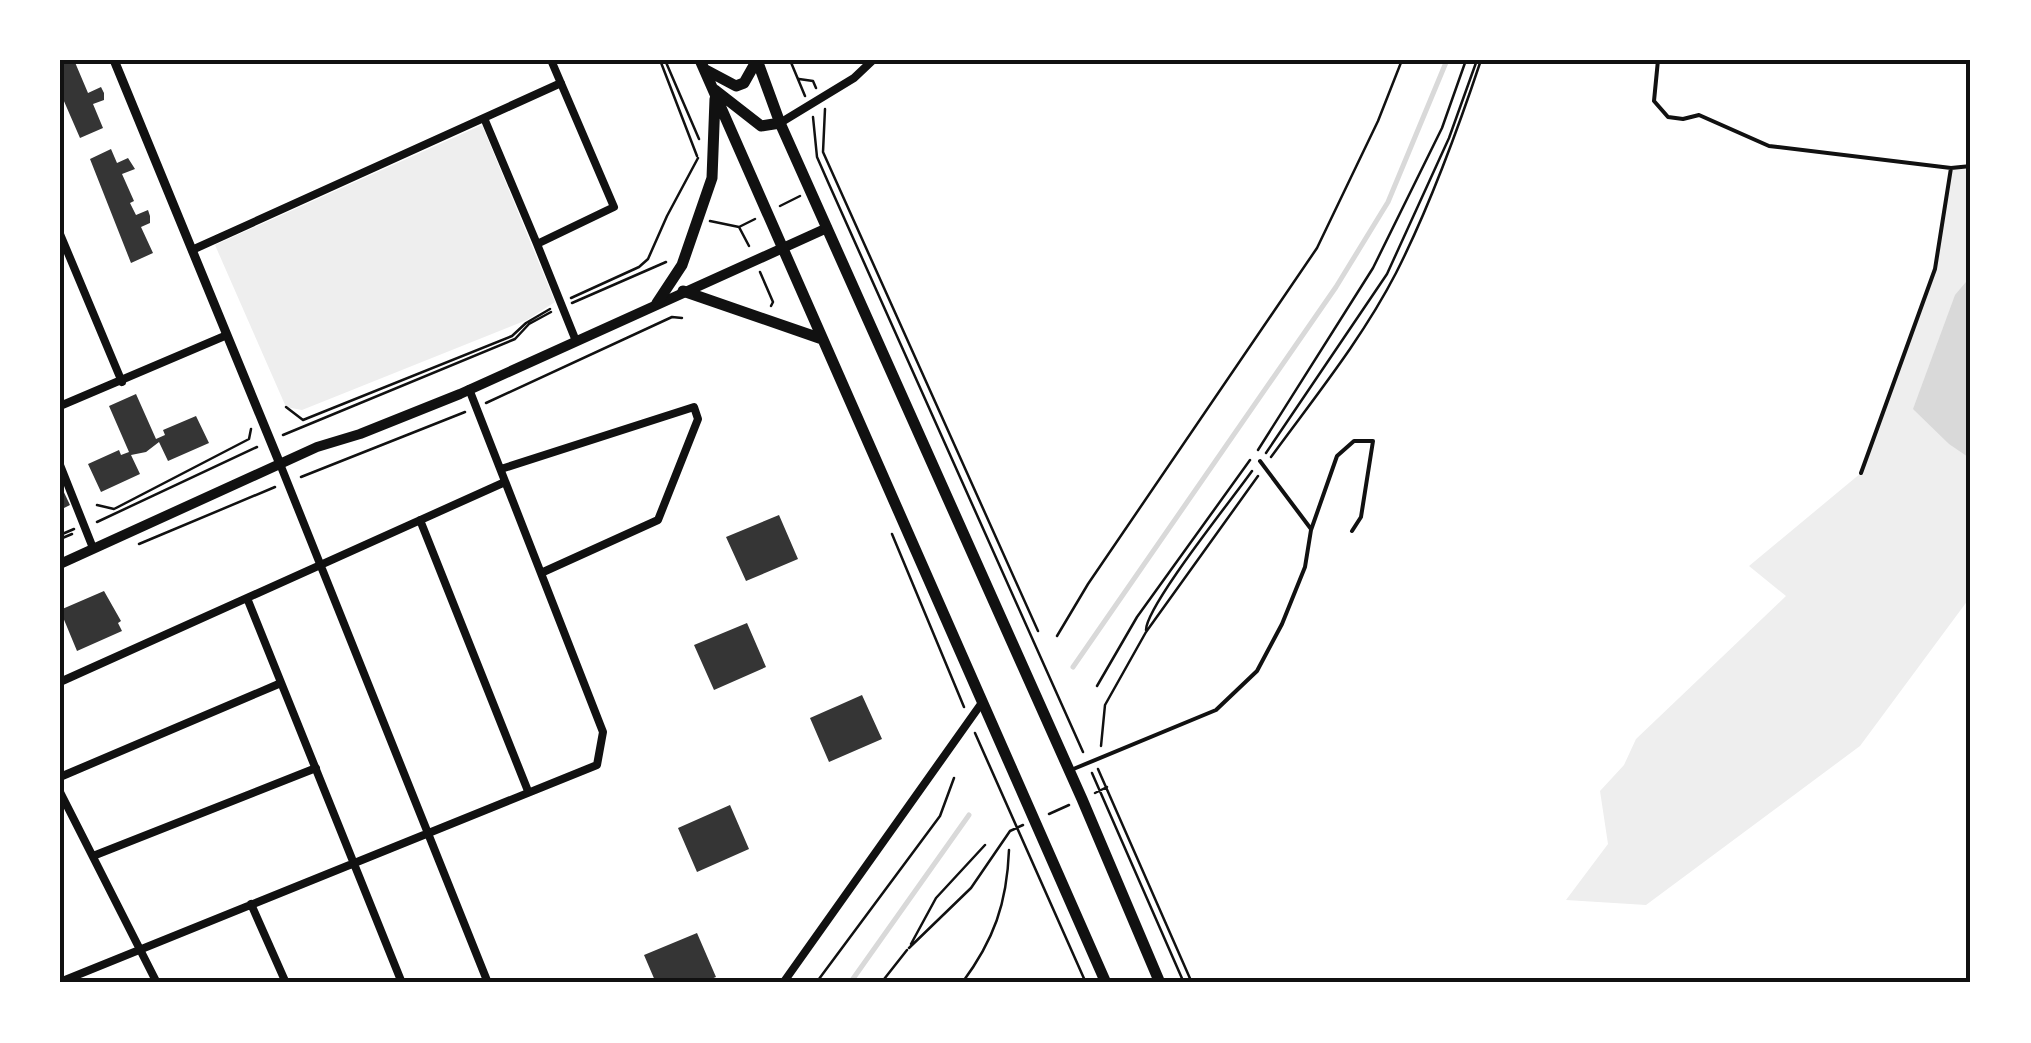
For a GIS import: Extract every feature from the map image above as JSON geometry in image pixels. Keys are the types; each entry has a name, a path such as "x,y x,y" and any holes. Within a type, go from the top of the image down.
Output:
{"main road":[{"path":"702,64 736,86 744,83 757,60"},
{"path":"757,60 780,123 1082,799 1160,983"},
{"path":"702,64 1106,983"},
{"path":"714,91 761,126 780,123"},
{"path":"657,303 682,265 712,178 714,91"},
{"path":"60,564 280,464 469,390 827,228"},
{"path":"684,291 822,339"}],"street":[{"path":"114,60 488,983"},
{"path":"537,244 614,207 551,60"},
{"path":"780,123 854,78 874,60"},
{"path":"192,250 561,83"},
{"path":"484,118 576,341"},
{"path":"60,234 122,382"},
{"path":"60,406 227,335"},
{"path":"60,982 597,764 603,732 469,390"},
{"path":"501,470 694,407 698,419 658,520 541,573"},
{"path":"60,465 93,548"},
{"path":"60,682 506,482"},
{"path":"420,520 528,792"},
{"path":"247,598 402,983"},
{"path":"60,777 281,683"},
{"path":"782,983 981,704"},
{"path":"93,856 316,768"},
{"path":"60,792 158,983"},
{"path":"250,904 286,983"}],"lane":[{"path":"1658,60 1654,101 1668,117 1700,115 1769,146 1951,168 1971,166"},
{"path":"1861,474 1935,269 1951,168"},
{"path":"1069,771 1216,710 1257,672 1299,581 1311,530 1337,456 1354,442 1373,441 1361,517 1352,532"},
{"path":"1262,464 1311,530"}],"path":[{"path":"662,60 700,142"},
{"path":"286,408 303,420 512,336 526,322 640,267 648,259 698,158 662,60"},
{"path":"790,60 814,121 817,157 1184,983"},
{"path":"1057,636 1088,584 1317,248 1378,121 1402,60"},
{"path":"1097,686 1138,617 1254,454 1373,268 1442,128 1466,60"},
{"path":"1262,464 1387,274 1449,138 1479,60"},
{"path":"1192,983 1097,759 1105,705 1146,632 1146,621 1154,609 1356,342 1396,273 1458,128 1479,60"},
{"path":"798,79 813,81 827,114 823,152 1038,631"},
{"path":"740,226 811,190"},
{"path":"60,539 271,440 515,339 529,324 561,305 676,258"},
{"path":"135,546 476,407 672,317 682,318"},
{"path":"97,505 114,509 249,439 252,423"},
{"path":"888,525 1086,983"},
{"path":"816,983 940,816 954,778"},
{"path":"881,983 909,948 972,888 1010,832 1107,788"},
{"path":"909,948 936,898 985,845"},
{"path":"962,983 982,951 1007,892 1009,850"}],"shaded area":[{"path":"482,125 555,302 527,320 302,410 286,407 215,245"},
{"path":"1971,166 1971,596 1860,746 1646,905 1566,900 1608,844 1600,791 1624,765 1636,739 1786,596 1749,566 1861,473 1935,269 1951,168"},
{"path":"1971,276 1971,459 1949,444 1913,409 1955,295"}],"building":[{"path":"60,60 74,60 88,93 101,87 104,93 104,100 93,104 103,128 80,138 60,92"},
{"path":"111,149 117,163 128,158 135,169 122,174 136,215 148,210 150,216 150,223 141,227 153,253 131,263 90,159"},
{"path":"136,394 156,439 165,435 163,430 196,416 209,443 168,461 159,442 146,452 131,455 140,474 101,492 88,464 119,450 121,455 129,452 109,406"},
{"path":"60,484 70,505 60,510"},
{"path":"779,515 798,559 746,581 726,537"},
{"path":"104,591 121,621 118,623 122,631 77,651 60,610"},
{"path":"747,623 766,667 714,690 694,645"},
{"path":"862,695 882,739 829,762 810,718"},
{"path":"730,805 749,849 697,872 678,828"},
{"path":"697,933 716,977 701,983 656,983 644,955"}],"waterway":[{"path":"1073,667 1336,287 1388,202 1447,60"},
{"path":"850,983 969,815"}]}
